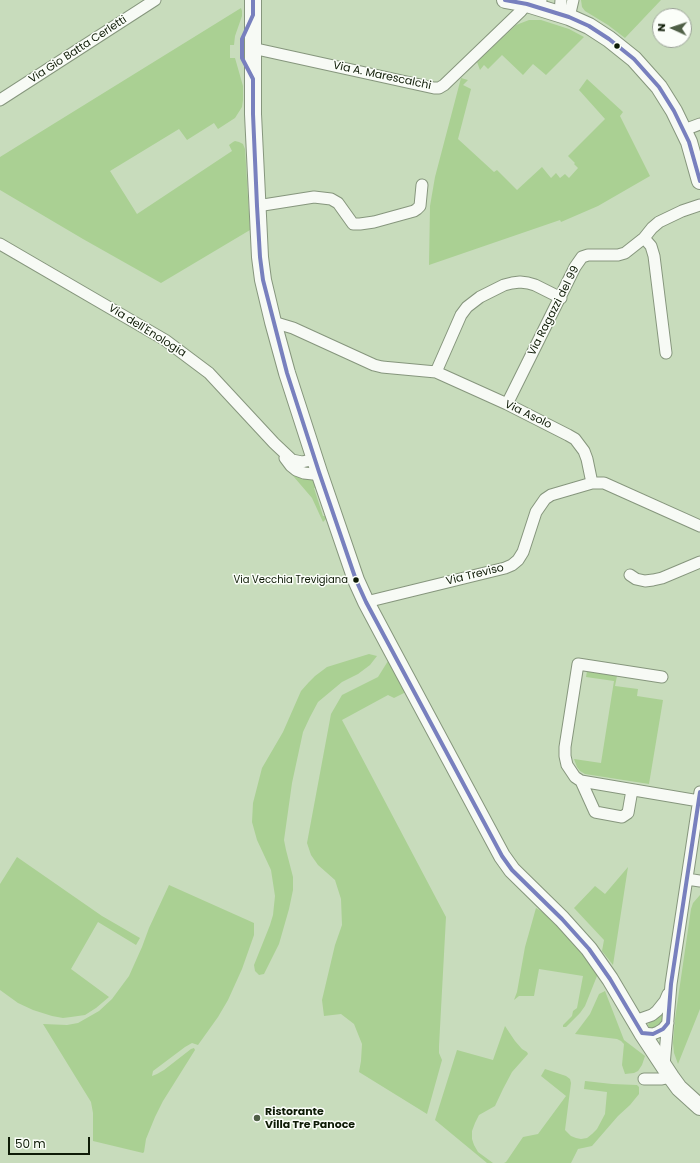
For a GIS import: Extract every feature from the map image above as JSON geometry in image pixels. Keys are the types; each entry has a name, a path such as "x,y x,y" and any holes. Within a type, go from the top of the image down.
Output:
{"street":[{"name":"Via Gio Batta Cerletti","path":"0,100 141,4 155,0"},
{"path":"253,0 253,114 260,257 264,280 273,322 289,381 356,580 366,602 502,856 512,870 589,948 610,979 638,1027 667,1072 679,1088 700,1107"},
{"path":"505,0 534,2 563,10 609,39 634,60 659,87 684,130 696,147 700,181"},
{"path":"563,10 573,0"},
{"name":"Via A. Marescalchi","path":"252,48 439,88 444,85 521,11 534,2"},
{"path":"684,130 700,124"},
{"path":"257,206 314,197 331,199 338,203 353,224 360,224 374,222 418,209 420,206 422,185"},
{"name":"Via Ragazzi del 99","path":"507,404 561,298 575,267 582,257 588,255 618,255 625,253 644,238 659,222 682,211 700,205"},
{"path":"644,238 651,246 654,256 666,353"},
{"name":"Via dell'Enologia","path":"0,244 180,350 209,373 274,443 292,460 317,466"},
{"path":"436,372 461,315 467,307 480,297 504,285 520,282 528,283 561,298"},
{"name":"Via Asolo","path":"273,322 293,328 374,365 436,372 507,404 575,439 584,451 592,483"},
{"name":"Via Treviso","path":"366,602 512,565 518,560 523,552 539,505 551,496 592,483 604,483 700,526"},
{"path":"630,575 636,579 644,581 653,580 662,578 700,562"},
{"path":"644,1079 662,1079 667,1072 668,1023 671,984 699,797 632,790 581,781 575,777 567,765 565,747 578,664 662,677"},
{"path":"581,781 595,812 622,817 628,813 632,790"},
{"path":"687,879 700,881"},
{"path":"638,1027 662,1007 671,984"},
{"path":"638,1027 653,1034 663,1029 668,1023"}],"green space":[{"path":"581,0 661,0 625,38 608,25 585,11 582,7"},
{"path":"241,8 242,16 235,36 234,45 230,45 230,58 235,58 243,86 242,107 235,118 218,129 214,123 187,140 179,129 110,171 137,214 232,151 229,145 233,142 239,142 243,144 245,149 250,230 161,283 0,190 0,157"},
{"path":"529,20 541,20 569,29 584,37 546,75 533,64 523,75 502,55 488,69 484,65 480,70 477,62 516,25"},
{"path":"461,78 468,80 463,85 471,89 458,139 494,172 497,170 517,190 542,167 551,178 556,173 560,178 565,174 569,178 578,168 568,156 605,119 579,90 587,79 623,112 620,116 650,176 598,206 561,222 560,220 429,265 430,206 435,177"},
{"path":"288,470 314,480 317,487 314,488 323,516 326,516 327,518 323,522 312,498"},
{"path":"369,654 377,656 370,665 358,674 342,682 318,702 303,732 292,783 284,840 293,877 293,890 279,944 264,974 259,975 255,971 254,965 270,925 273,915 275,896 271,870 257,840 252,822 253,803 262,768 283,732 301,691 309,682 327,667"},
{"path":"388,661 406,692 394,698 388,695 342,720 446,917 439,1046 439,1053 442,1060 427,1114 359,1072 362,1044 354,1024 341,1014 324,1016 322,1000 335,945 342,925 341,899 335,880 318,865 311,855 307,843 331,714 342,695 378,677"},
{"path":"587,671 617,676 615,686 638,689 637,696 663,700 649,784 585,774 577,767 574,759 601,763 614,681 586,677"},
{"path":"17,857 102,916 140,938 136,945 98,922 71,969 109,997 85,1015 63,1018 52,1016 18,1003 0,990 0,884"},
{"path":"628,867 613,965 602,951 604,940 574,908 595,886 605,894"},
{"path":"169,885 254,923 254,935 242,969 228,1000 198,1045 192,1043 185,1047 153,1071 152,1076 164,1070 194,1048 195,1050 163,1101 155,1117 146,1139 143,1153 93,1141 93,1113 91,1102 43,1024 67,1025 78,1023 99,1011 112,999 129,976"},
{"path":"700,895 700,1009 678,1064 674,1053 673,1043 675,1019 691,909 693,903"},
{"path":"536,908 551,917 578,945 597,972 597,976 585,1006 566,1027 563,1027 563,1025 572,1016 573,1011 577,1008 583,976 539,969 534,996 519,996 514,1000 517,992 525,947"},
{"path":"605,991 624,1040 645,1056 642,1065 638,1071 634,1073 625,1074 622,1065 624,1044 621,1041 617,1039 575,1034 590,1014 599,994"},
{"path":"661,1014 664,1017 657,1028 650,1029 648,1025 649,1023"},
{"path":"505,1026 515,1041 528,1054 512,1072 495,1106 479,1115 475,1123 472,1131 472,1139 478,1152 493,1163 487,1163 435,1120 457,1050 493,1060"},
{"path":"545,1069 566,1076 570,1079 571,1083 565,1130 571,1136 576,1138 587,1138 592,1134 597,1129 605,1114 607,1092 584,1089 585,1081 637,1085 639,1087 639,1094 592,1146 578,1149 571,1163 504,1163 523,1137 538,1134 566,1096 541,1076"}],"transit line":[{"path":"253,0 253,15 242,39 242,58 253,79 257,206 263,280 287,373 356,580 366,602 502,856 512,870 562,919 589,949 610,979 642,1033 653,1034 663,1029 668,1023 671,984 700,792"},
{"path":"505,0 527,4 569,17 589,26 609,39 634,59 659,87 674,111 689,142 700,181"}],"place":[{"name":"Via Vecchia Trevigiana","path":"356,580"},
{"name":"Ristorante Villa Tre Panoce","path":"257,1118"}]}
